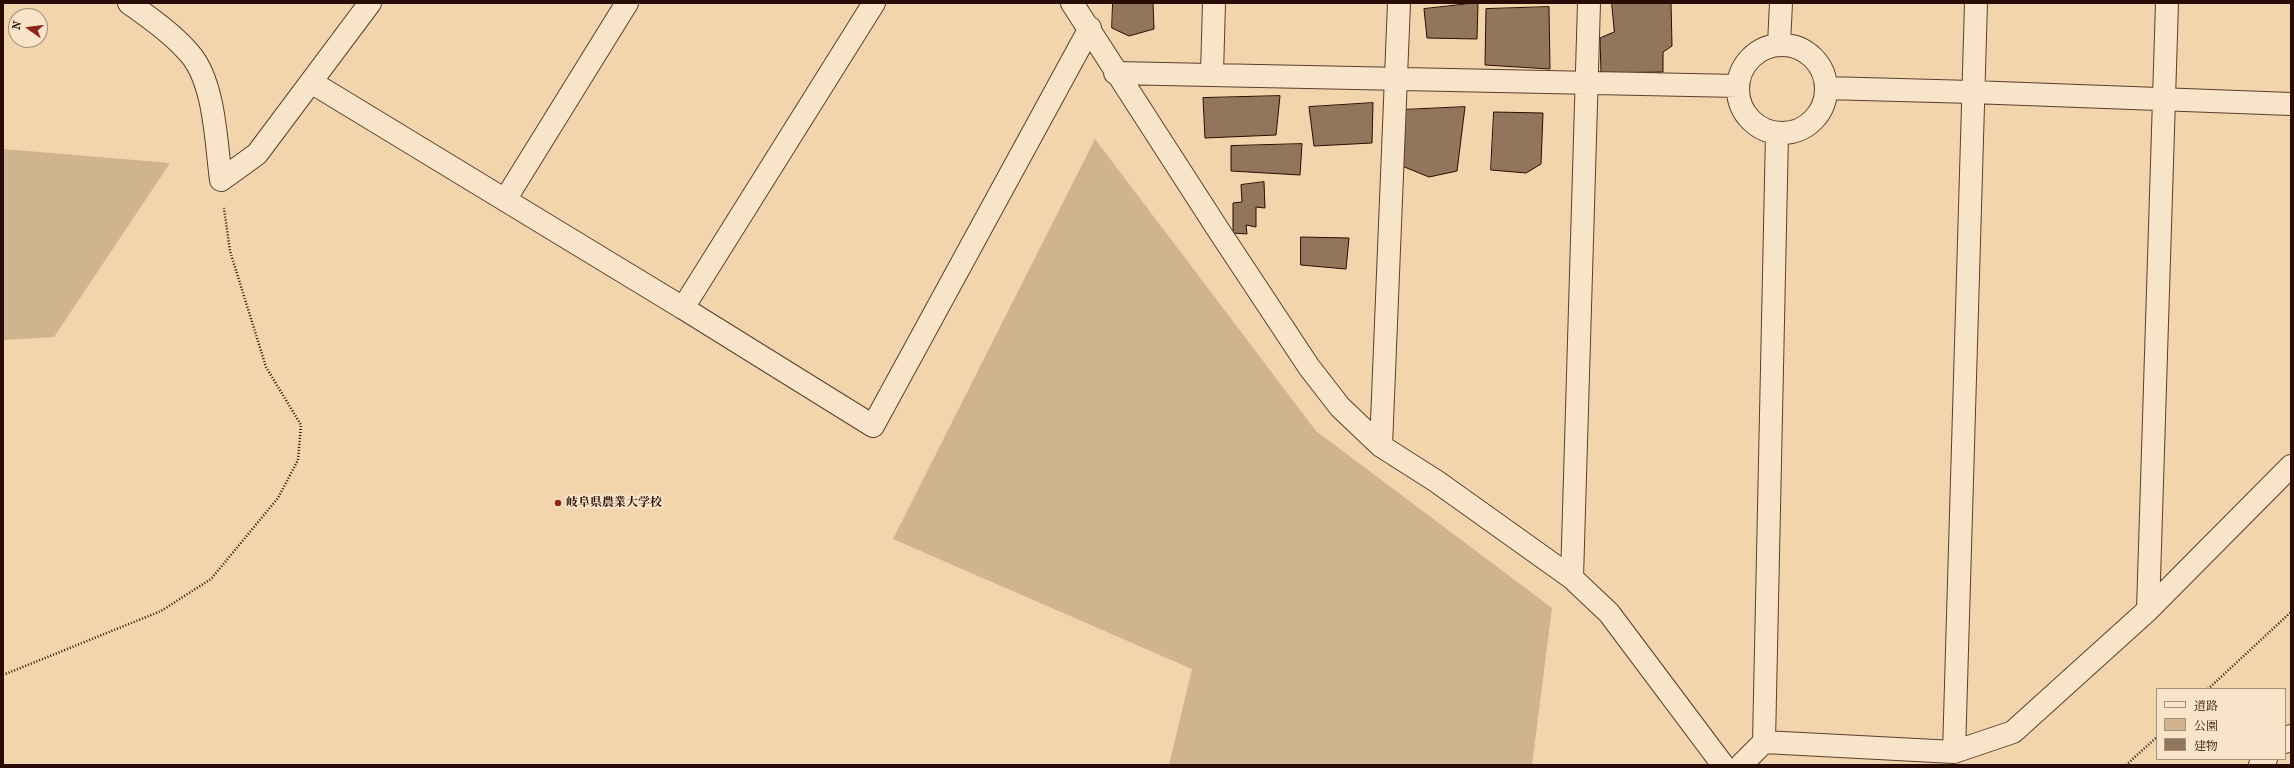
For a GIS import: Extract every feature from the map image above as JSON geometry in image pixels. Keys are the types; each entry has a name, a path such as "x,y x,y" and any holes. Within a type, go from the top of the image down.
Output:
{"street":[{"path":"129,3 163,28 191,54 210,92 221,180 257,154 370,3"},
{"path":"505,200 627,3"},
{"path":"683,308 874,3"},
{"path":"1072,3 1090,28 1115,73 1309,367 1340,408 1382,446 1436,481 1572,578 1609,614 1723,765"},
{"path":"1212,74 1214,3"},
{"path":"1382,446 1400,3"},
{"path":"1572,578 1589,3"},
{"path":"1779,44 1781,3"},
{"path":"1954,752 1972,92 1976,3"},
{"path":"2148,610 2167,3"},
{"path":"311,82 683,308 873,426 1090,28"},
{"path":"1779,44 1804,52 1815,62 1823,74 1826,88 1824,103 1816,116 1806,126 1792,132 1777,134 1764,130 1748,118 1739,100 1738,86 1740,74 1754,55 1779,44"},
{"path":"1115,73 1738,86"},
{"path":"1826,88 2163,98 2291,104"},
{"path":"1741,765 1764,742 1777,134"},
{"path":"1764,742 1954,752 2013,732 2148,610 2291,466"}],"path":[{"path":"3,675 161,611 211,579 278,498 298,460 301,425 266,367 230,251 221,180"},
{"path":"2209,688 2291,612"},
{"path":"2126,765 2156,738"}],"green space":[{"path":"1095,139 1316,431 1552,608 1532,765 1169,765 1192,669 893,539"},
{"path":"3,149 170,163 54,337 3,340"}],"building":[{"path":"1113,3 1153,3 1154,29 1129,36 1112,28"},
{"path":"1478,3 1477,39 1427,38 1424,9"},
{"path":"1612,3 1671,3 1672,46 1663,52 1663,72 1601,73 1600,38 1614,32"},
{"path":"1549,7 1550,69 1485,65 1486,9"},
{"path":"1280,96 1276,135 1205,138 1203,98"},
{"path":"1373,103 1372,143 1314,146 1309,107"},
{"path":"1465,107 1457,171 1429,177 1397,164 1401,110"},
{"path":"1494,112 1543,113 1541,164 1526,173 1491,170"},
{"path":"1302,144 1300,175 1231,171 1231,146"},
{"path":"1264,182 1265,208 1256,207 1256,227 1246,225 1247,234 1233,233 1233,203 1242,202 1241,185"},
{"path":"1301,237 1349,238 1346,269 1301,265"}],"place":[{"name":"岐阜県農業大学校","path":"558,503"}]}
